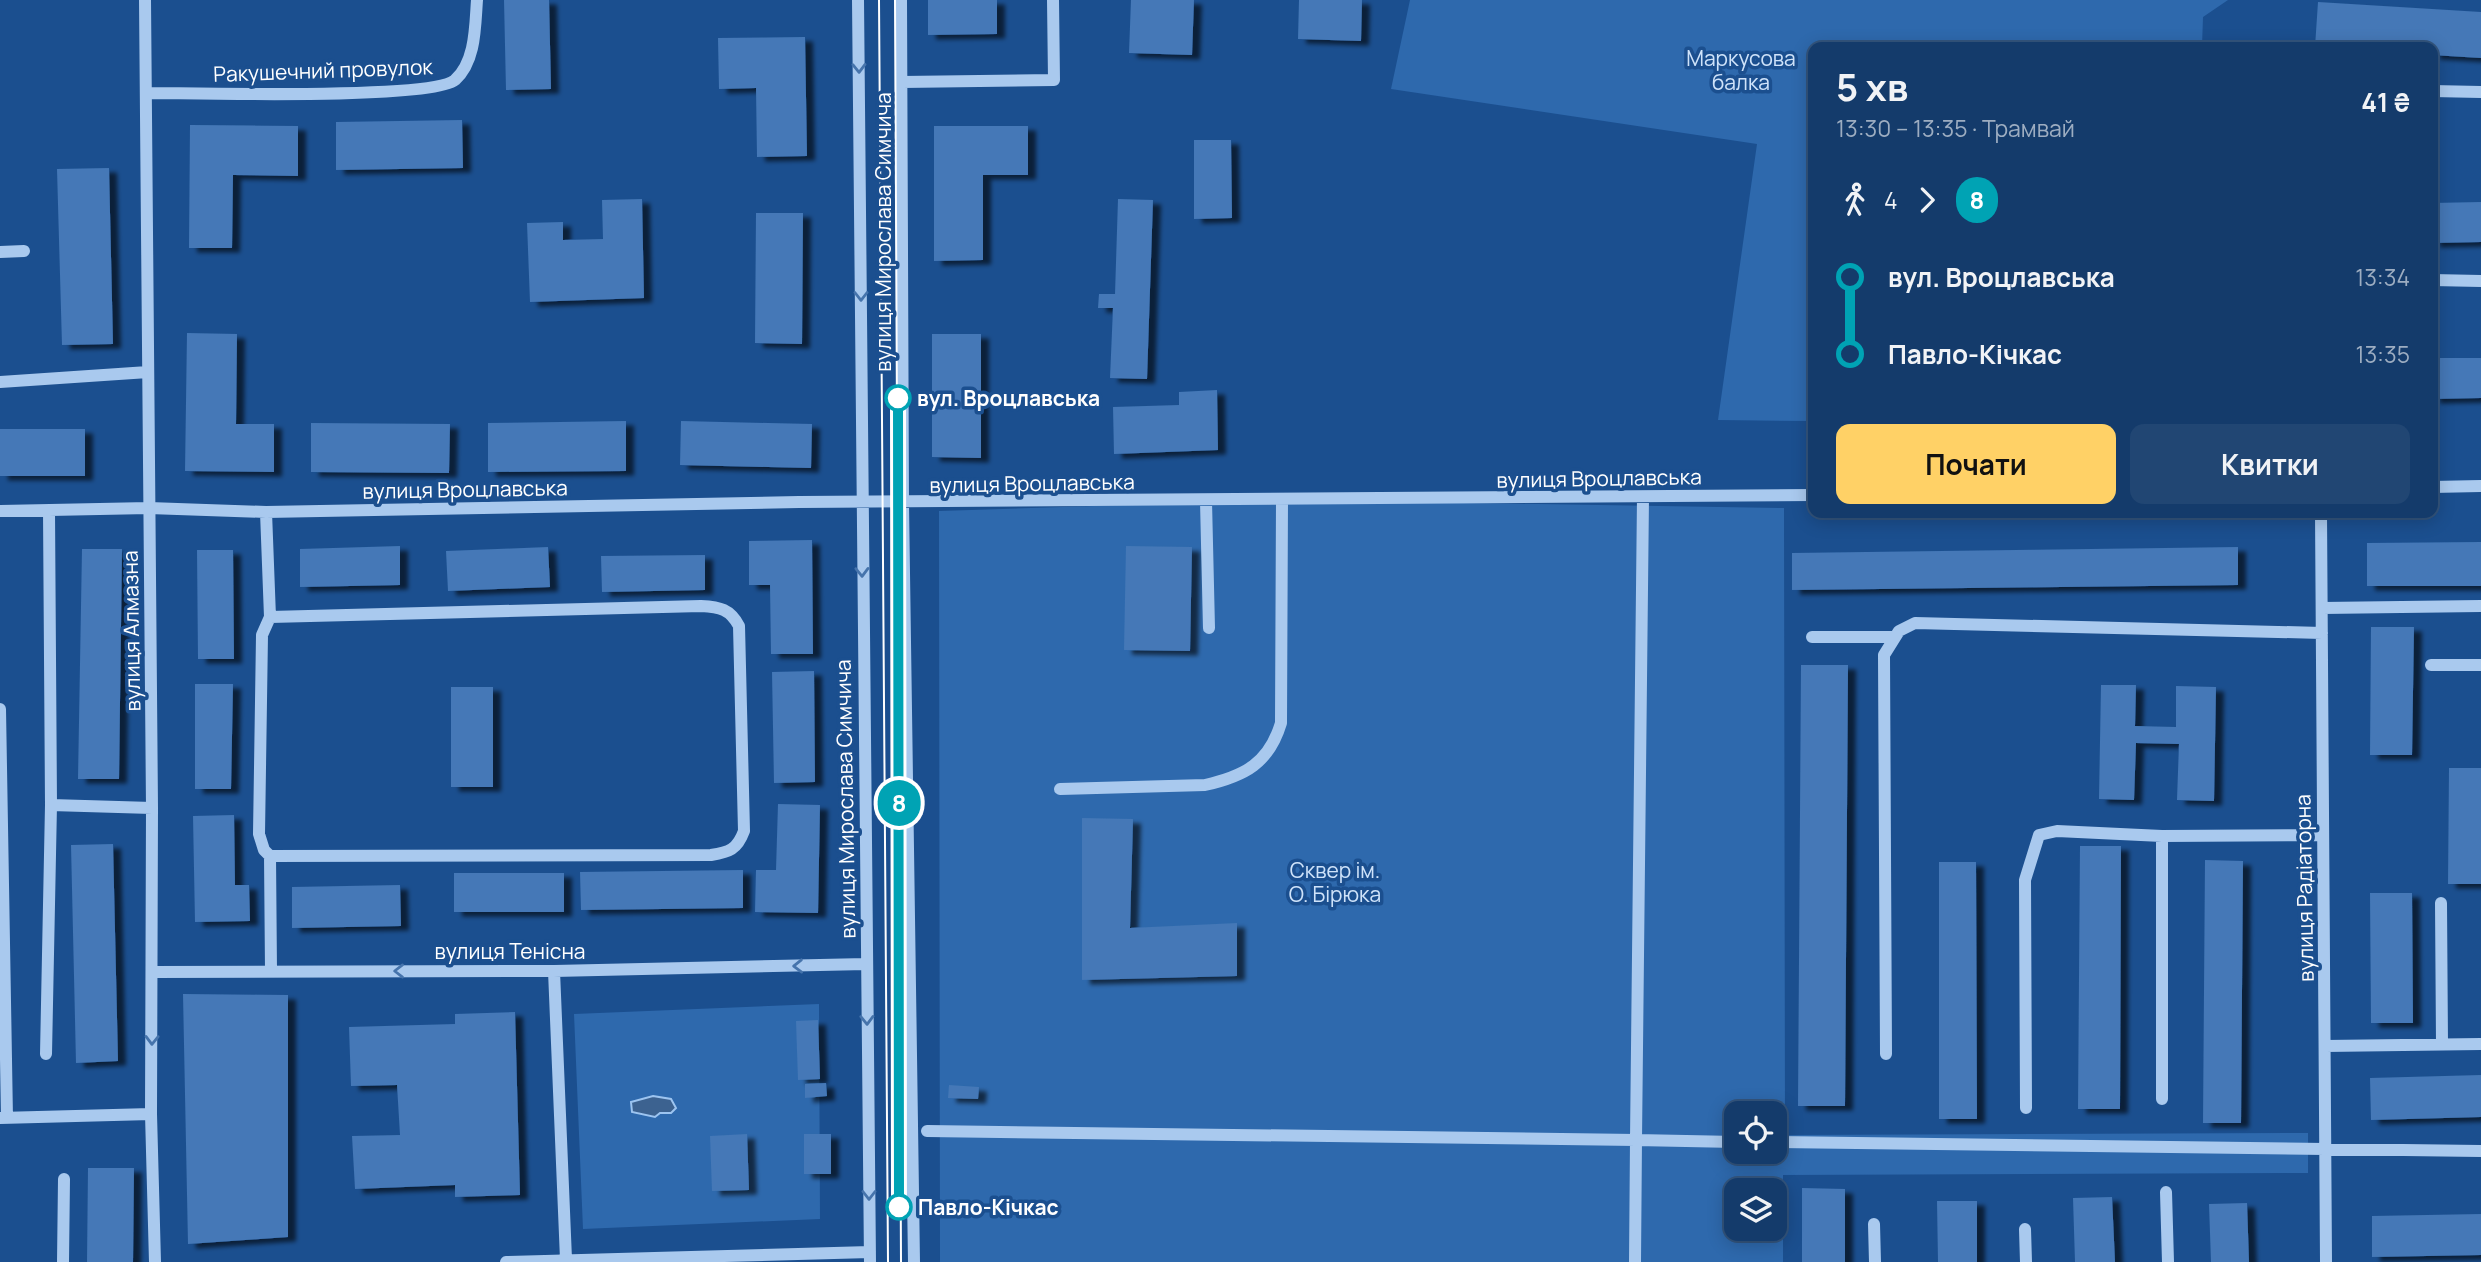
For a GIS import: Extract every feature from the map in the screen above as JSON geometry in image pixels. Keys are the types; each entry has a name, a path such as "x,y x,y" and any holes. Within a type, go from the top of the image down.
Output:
{"street":[{"name":"вулиця Алмазна","path":"145,0 153,972 151,1114 155,1262"},
{"name":"Ракушечний провулок","path":"146,93 362,92 446,86 467,67 477,0"},
{"name":"вулиця Мирослава Симчича","path":"858,0 870,1257"},
{"name":"вулиця Мирослава Симчича","path":"901,0 903,504 914,1262"},
{"path":"902,82 1054,80 1053,0"},
{"path":"2438,91 2481,92"},
{"path":"0,252 24,251"},
{"path":"2438,280 2481,281"},
{"path":"0,382 148,372"},
{"path":"2438,487 2481,486"},
{"name":"вулиця Вроцлавська","path":"0,511 149,508 266,512 799,502 903,504 1808,495"},
{"path":"1634,1262 1643,497"},
{"path":"1060,789 1205,785 1229,779 1264,757 1275,743 1281,723 1282,500"},
{"path":"1206,501 1209,628"},
{"path":"46,1054 51,805 49,511"},
{"path":"266,512 270,617 262,635 259,834 264,850 270,856 271,971"},
{"name":"вулиця Радіаторна","path":"2321,518 2326,1262"},
{"path":"2322,608 2481,606"},
{"path":"270,617 722,607 734,617 741,634 744,831 740,843 731,852 711,855 270,856"},
{"path":"1886,1054 1884,655 1894,637 1915,623 2322,633"},
{"path":"1812,637 1894,637"},
{"path":"2431,665 2481,665"},
{"path":"0,709 3,1118 151,1114"},
{"path":"51,805 152,808"},
{"path":"2026,1108 2025,880 2034,844 2039,835 2057,831 2162,836 2323,835"},
{"path":"2162,836 2162,1100"},
{"path":"2441,903 2442,1044"},
{"name":"вулиця Тенісна","path":"153,972 554,971 866,964"},
{"path":"554,971 566,1259"},
{"path":"2325,1046 2481,1044"},
{"path":"927,1131 1724,1142"},
{"path":"1787,1142 2481,1151"},
{"path":"63,1262 64,1179"},
{"path":"2166,1192 2168,1262"},
{"path":"1874,1224 1875,1262"},
{"path":"2025,1229 2026,1262"},
{"path":"506,1262 566,1259 870,1257"}],"green space":[{"name":"Маркусова балка","path":"1410,0 2228,0 2203,17 2202,42 1808,42 1808,421 1718,420 1757,144 1391,89"},
{"name":"Сквер ім. О. Бірюка","path":"1282,500 1784,508 1785,1101 1724,1101 1724,1164 1787,1164 1787,1135 2308,1133 2308,1173 1783,1175 1783,1178 1724,1178 1724,1241 1783,1241 1783,1262 940,1262 939,511"},
{"path":"819,1004 820,1219 583,1229 574,1014"}],"shaded area":[{"path":"653,1096 671,1099 676,1108 671,1113 660,1113 655,1117 632,1112 631,1102"}],"building":[{"path":"504,0 549,0 551,89 506,90"},
{"path":"928,0 997,0 997,34 928,35"},
{"path":"1131,0 1194,0 1192,55 1129,53"},
{"path":"1299,0 1362,0 1361,41 1298,39"},
{"path":"2318,2 2481,12 2481,58 2438,55 2438,42 2315,42"},
{"path":"805,37 807,156 757,157 756,88 719,89 718,38"},
{"path":"462,120 463,168 336,170 336,122"},
{"path":"190,125 298,126 298,176 233,175 232,248 189,248"},
{"path":"934,126 1028,126 1028,175 983,175 983,260 934,261"},
{"path":"1194,140 1231,140 1232,218 1194,219"},
{"path":"109,168 113,344 62,345 57,169"},
{"path":"642,199 644,298 530,302 527,223 563,222 563,240 603,239 602,200"},
{"path":"1118,199 1153,200 1147,379 1110,378 1113,308 1098,308 1099,294 1115,294"},
{"path":"2481,202 2481,242 2438,243 2438,203"},
{"path":"756,213 803,213 802,344 755,343"},
{"path":"187,333 237,334 236,424 274,424 274,472 185,471"},
{"path":"932,334 981,334 981,458 932,457"},
{"path":"2438,358 2481,358 2481,398 2438,399"},
{"path":"1217,390 1218,450 1114,454 1113,407 1179,405 1179,392"},
{"path":"626,421 626,471 488,472 488,423"},
{"path":"681,421 812,424 811,468 680,465"},
{"path":"311,423 450,424 449,473 311,472"},
{"path":"0,429 85,429 85,476 0,476"},
{"path":"812,540 813,654 771,654 770,585 749,585 749,541"},
{"path":"2481,542 2481,586 2367,586 2367,543"},
{"path":"400,546 400,585 300,587 300,549"},
{"path":"1126,546 1192,547 1190,651 1124,650"},
{"path":"548,547 550,587 448,591 446,551"},
{"path":"2238,547 2238,585 1792,590 1792,553"},
{"path":"82,549 122,549 119,779 78,779"},
{"path":"197,550 233,550 234,659 198,659"},
{"path":"705,555 705,590 602,592 601,556"},
{"path":"2371,627 2414,627 2412,755 2370,755"},
{"path":"1801,665 1848,665 1845,1106 1798,1106"},
{"path":"814,671 815,782 774,783 772,672"},
{"path":"195,684 233,684 231,789 195,789"},
{"path":"2101,685 2136,685 2135,726 2176,727 2176,686 2216,687 2214,801 2177,800 2179,744 2136,743 2134,800 2099,799"},
{"path":"451,687 493,687 493,787 451,787"},
{"path":"2449,768 2481,768 2481,884 2448,884"},
{"path":"778,804 820,805 818,913 755,912 756,870 776,870"},
{"path":"234,815 235,885 249,885 250,921 195,922 193,816"},
{"path":"1082,818 1133,819 1130,928 1237,923 1237,976 1082,980"},
{"path":"113,844 118,1061 76,1063 71,845"},
{"path":"2080,846 2121,846 2120,1109 2078,1109"},
{"path":"2205,860 2243,861 2241,1123 2203,1123"},
{"path":"1939,862 1976,862 1977,1119 1939,1119"},
{"path":"743,870 743,908 581,910 580,872"},
{"path":"454,873 564,873 564,912 454,912"},
{"path":"400,885 401,926 292,928 292,887"},
{"path":"2370,893 2412,893 2413,1023 2371,1023"},
{"path":"183,994 288,995 288,1237 188,1244"},
{"path":"515,1012 520,1195 455,1197 455,1185 355,1189 352,1136 400,1135 397,1085 351,1086 349,1027 455,1024 455,1014"},
{"path":"818,1020 820,1079 798,1080 796,1021"},
{"path":"2481,1075 2481,1117 2371,1120 2370,1078"},
{"path":"826,1083 827,1096 805,1098 805,1084"},
{"path":"949,1085 979,1087 978,1099 948,1098"},
{"path":"747,1134 749,1190 712,1191 710,1136"},
{"path":"804,1134 831,1134 831,1174 804,1174"},
{"path":"88,1168 134,1168 133,1262 87,1262"},
{"path":"1802,1188 1845,1189 1845,1262 1802,1262"},
{"path":"2112,1197 2115,1262 2075,1262 2073,1198"},
{"path":"1937,1201 1977,1201 1977,1262 1938,1262"},
{"path":"2247,1203 2249,1262 2211,1262 2209,1204"},
{"path":"2481,1214 2481,1255 2372,1257 2372,1216"}],"tram line":[{"path":"879,0 888,1262"},
{"path":"895,0 901,1262"},
{"name":"8","path":"898,398 899,1207"}],"place":[{"name":"вул. Вроцлавська","path":"898,398"},
{"name":"Павло-Кічкас","path":"899,1207"}]}
